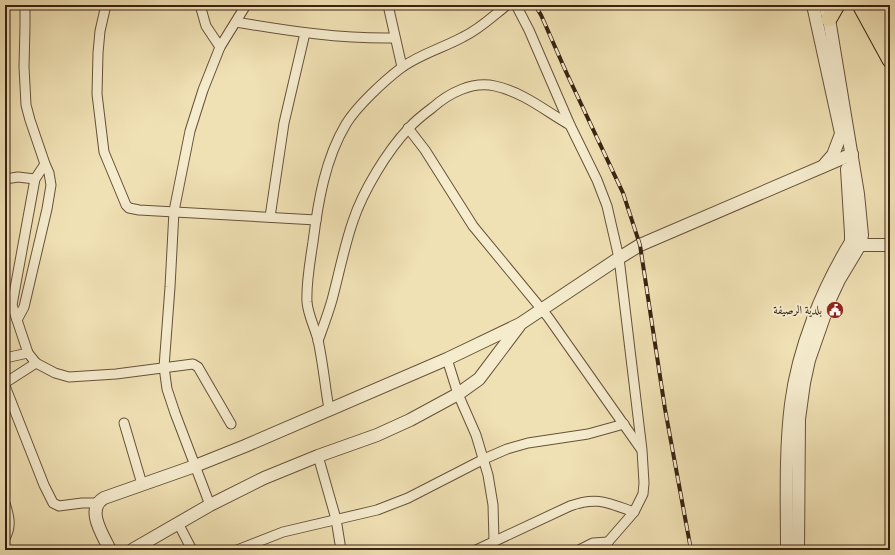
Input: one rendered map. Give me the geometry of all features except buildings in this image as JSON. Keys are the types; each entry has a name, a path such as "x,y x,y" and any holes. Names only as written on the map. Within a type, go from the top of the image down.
{"main road":[{"path":"827,12 837,5"},
{"path":"860,5 890,60"},
{"path":"874,5 890,35"}],"street":[{"path":"17,320 24,307 48,209 51,185 49,173 44,164 26,105 24,67 26,26 25,5"},
{"path":"106,5 98,46 97,94 104,152 123,200 129,208 139,210 270,216 316,220"},
{"path":"200,5 206,26 220,47"},
{"path":"210,505 167,389 164,367 174,211 190,131 203,90 220,47 246,5"},
{"path":"388,5 402,67"},
{"path":"329,409 318,341 307,303 316,220 322,187 337,140 347,122 370,96 402,67 425,54 464,37 487,22 507,5"},
{"path":"516,5 538,49 570,125 592,169 607,206 619,258 642,450 644,483 643,494 634,512 600,550"},
{"path":"813,5 841,134 849,157 848,179 855,244"},
{"path":"787,550 793,448 800,401 809,360 831,297 862,226 849,157 827,12"},
{"path":"236,22 305,33 352,38 395,38"},
{"path":"270,216 284,123 305,33"},
{"path":"318,341 332,303 350,231 358,210 369,185 389,153 408,128 452,93 465,88 488,85 503,88 517,94 570,125"},
{"path":"408,128 425,150 473,226 542,309 642,450"},
{"path":"823,168 833,155 841,134"},
{"path":"110,550 95,514 97,504 100,500 195,466 447,359 520,324 619,258 648,241 849,157"},
{"path":"44,164 35,179 8,305 17,320 28,353 36,363 55,373 69,377 116,374 190,364 198,367 231,424"},
{"path":"823,168 835,170 848,179"},
{"path":"5,172 18,177 35,179"},
{"path":"5,179 18,177"},
{"path":"855,244 890,246"},
{"path":"8,305 24,307"},
{"path":"132,550 210,505 264,478 318,456 377,435 410,420 458,394 479,378 520,324"},
{"path":"479,343 490,347 493,355 493,361"},
{"path":"5,358 28,353"},
{"path":"447,359 458,394 476,435 484,459 493,505 494,541"},
{"path":"36,363 5,385 44,485 53,503 59,506 82,503 97,504"},
{"path":"124,423 142,484"},
{"path":"237,550 283,532 377,510 408,498 484,459 507,449 528,443 588,434 624,424"},
{"path":"793,448 798,550"},
{"path":"318,456 336,519 340,550"},
{"path":"476,550 583,502 601,501 634,512"},
{"path":"5,503 10,523 5,538"},
{"path":"178,523 192,550"},
{"path":"579,550 593,543 608,542"}],"railway":[{"path":"535,5 623,193 640,245 665,409 691,550"}],"place":[{"name":"بلدية الرصيفة","path":"835,310"}]}
